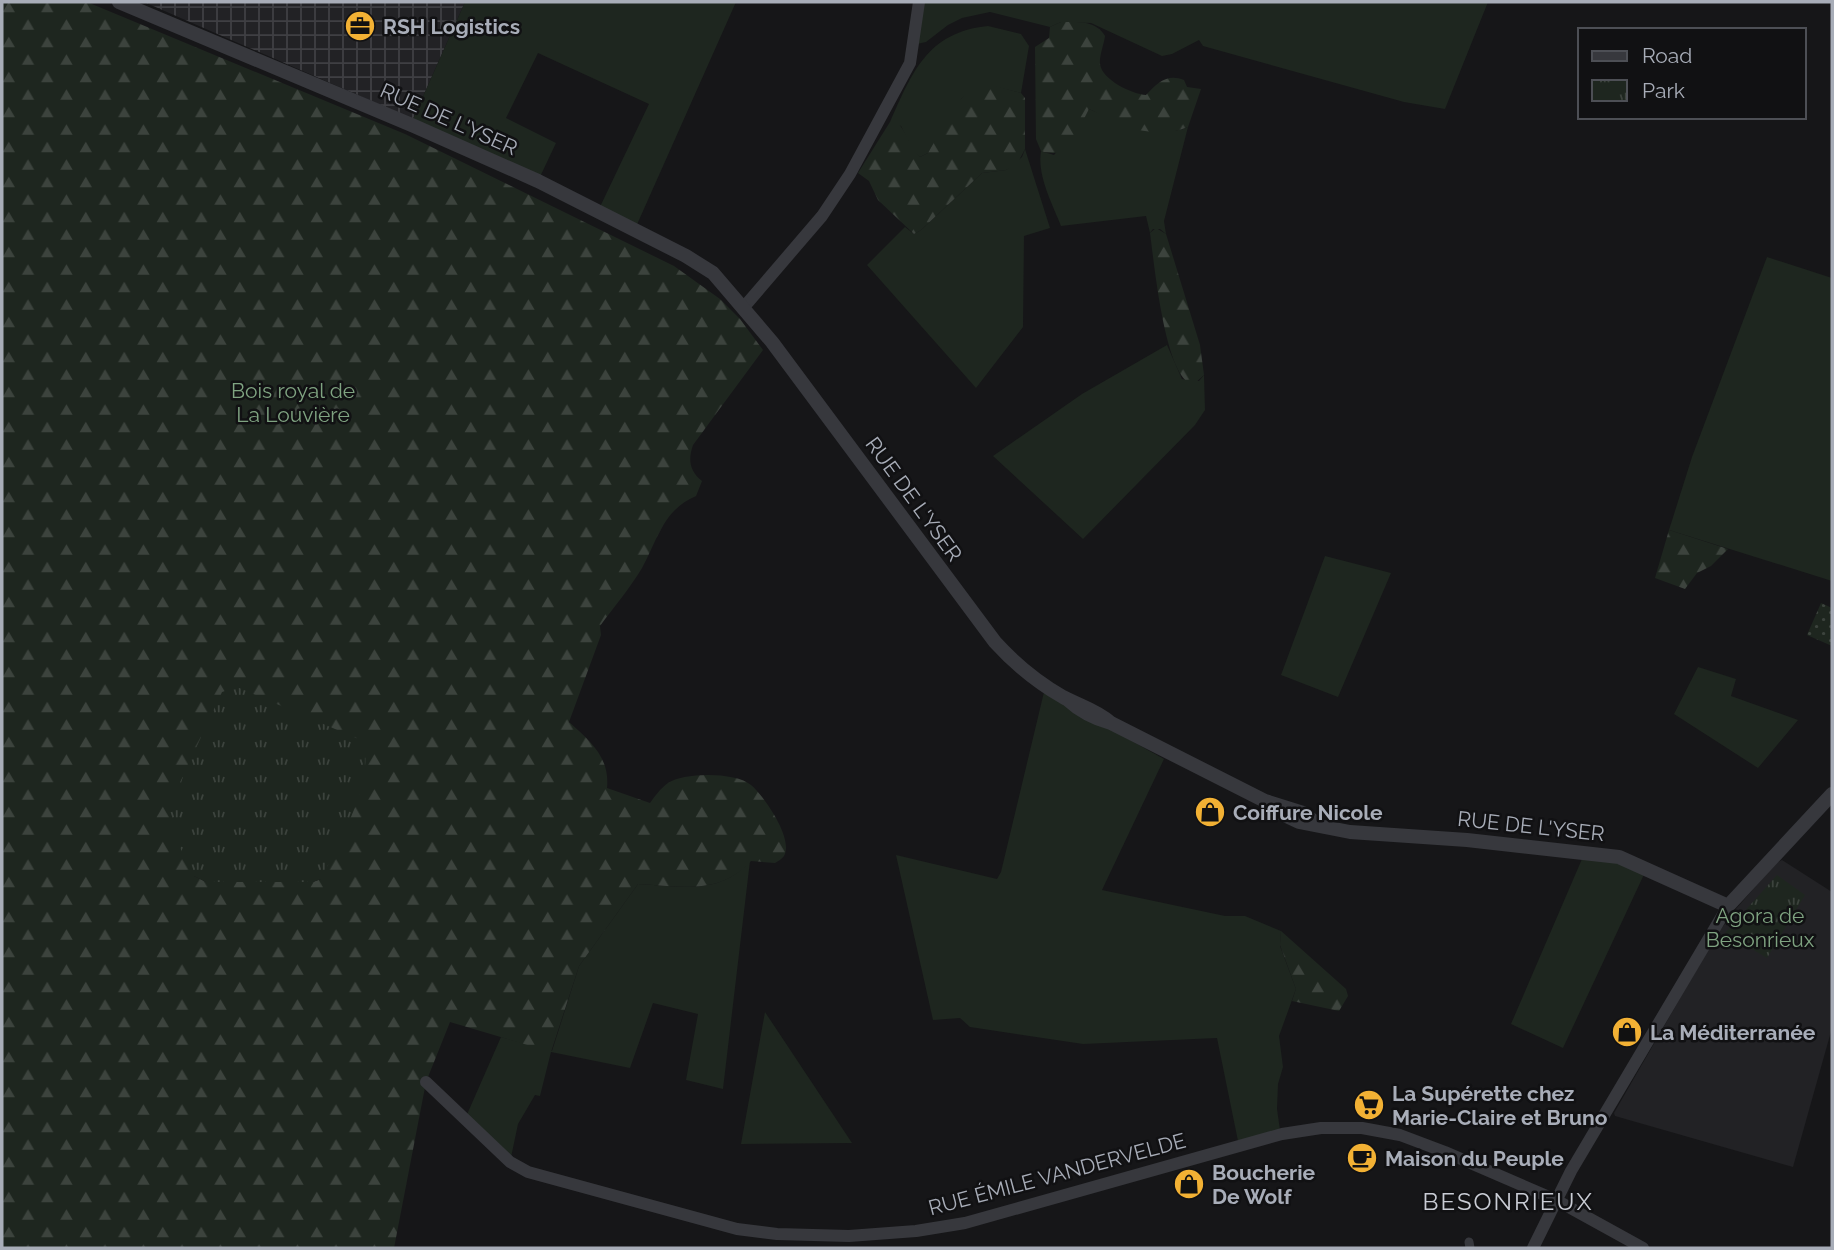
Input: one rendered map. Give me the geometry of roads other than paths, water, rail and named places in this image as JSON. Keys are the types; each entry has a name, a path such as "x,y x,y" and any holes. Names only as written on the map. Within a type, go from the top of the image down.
{"street":[{"name":"RUE DE L'YSER","path":"119,2 538,181 686,256 713,273 744,307 995,642 1026,672 1067,699 1077,709 1111,723 1265,801 1303,813 1319,825 1367,834 1467,840 1619,857 1728,906"},
{"path":"744,307 822,216 850,174 910,63 919,2"},
{"path":"1533,1248 1556,1200 1728,906 1832,794"},
{"name":"RUE ÉMILE VANDERVELDE","path":"426,1082 510,1162 535,1175 737,1229 849,1242 965,1223 1282,1134 1321,1128 1375,1129 1407,1137 1556,1200 1643,1248"}],"place":[{"name":"RSH Logistics","path":"360,26"},
{"name":"Coiffure Nicole","path":"1210,812"},
{"name":"La Méditerranée","path":"1627,1032"},
{"name":"La Supérette chez Marie-Claire et Bruno","path":"1369,1105"},
{"name":"Maison du Peuple","path":"1362,1158"},
{"name":"Boucherie De Wolf","path":"1189,1184"}],"district":[{"name":"BESONRIEUX","path":"1508,1201"}],"park label":[{"name":"Bois royal de La Louvière","path":"293,402"},
{"name":"Agora de Besonrieux","path":"1760,927"}]}
